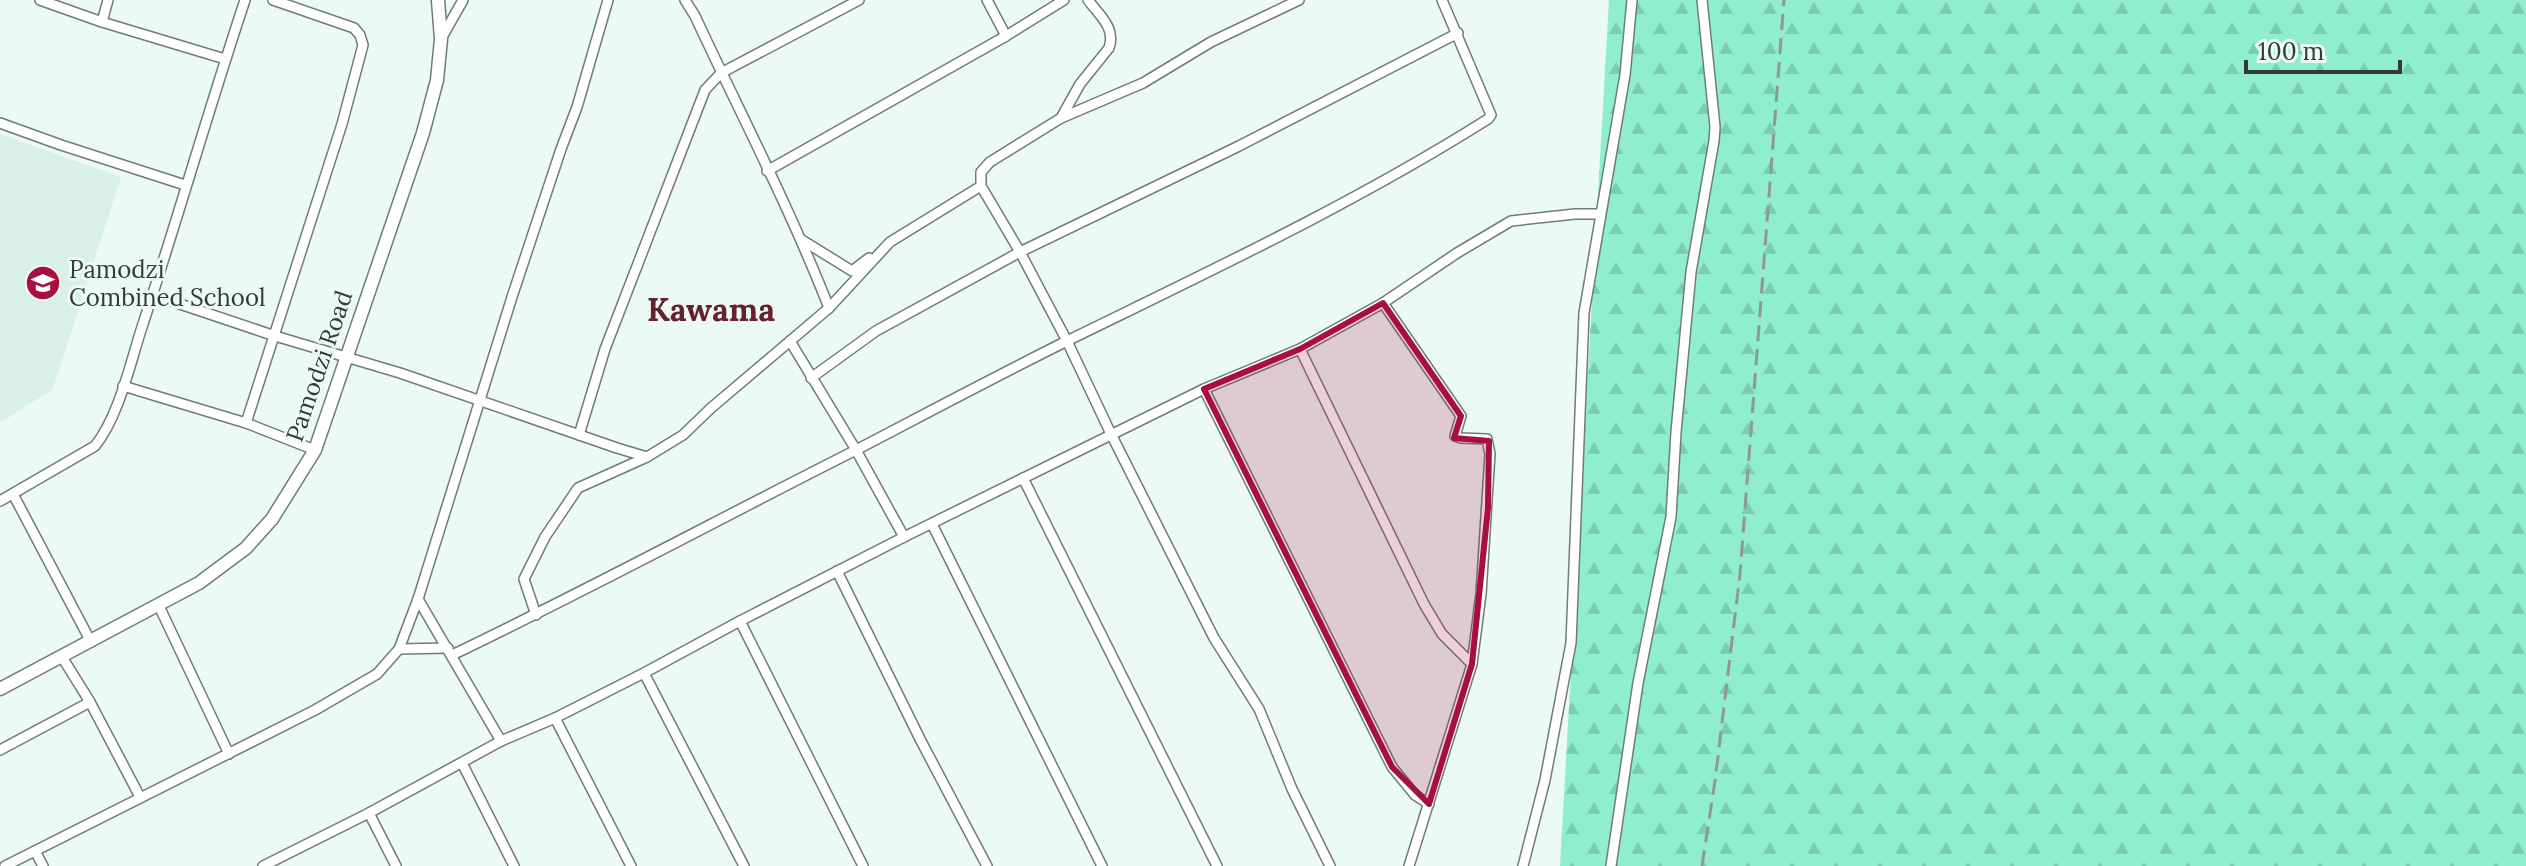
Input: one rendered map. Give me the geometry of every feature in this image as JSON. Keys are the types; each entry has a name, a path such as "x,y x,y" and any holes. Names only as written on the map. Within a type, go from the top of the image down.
{"street":[{"path":"40,0 225,59"},
{"path":"102,22 108,0"},
{"path":"0,501 95,446 105,431 153,295 245,0"},
{"path":"246,423 342,124 363,45 354,28 273,0"},
{"name":"Pamodzi Road","path":"0,689 199,583 246,548 272,519 315,450 423,133 437,80 441,39 438,0"},
{"path":"441,39 463,0"},
{"path":"5,866 315,710 377,674 399,649 418,599 542,203 577,107 608,0"},
{"path":"685,0 802,240 829,308"},
{"path":"579,435 605,349 705,90 721,73 859,0"},
{"path":"987,0 1006,36"},
{"path":"767,171 1064,0"},
{"path":"1061,118 1070,98 1109,48 1112,38 1111,31 1088,0"},
{"path":"1299,0 1211,42 1143,83 1061,118 990,162 981,172 981,186 1067,341 1214,638 1259,709 1292,789 1330,866"},
{"path":"399,649 450,652 536,615 687,535 1419,163 1491,115 1442,0"},
{"path":"1523,866 1545,780 1571,643 1584,313 1625,75 1632,0"},
{"path":"1611,866 1638,683 1671,517 1691,272 1714,141 1702,0"},
{"path":"811,378 876,331 1020,252 1239,146 1458,33"},
{"path":"0,123 185,185"},
{"path":"802,240 852,271 890,242 981,186"},
{"path":"263,866 279,862 501,741 555,718 644,673 904,537 1204,389 1300,349 1383,303 1511,221 1600,214"},
{"path":"536,615 524,579 545,537 578,488 647,457 683,435 829,308 890,242"},
{"path":"153,295 400,373 647,457"},
{"path":"1383,303 1461,416 1455,436 1489,441 1488,508 1472,664 1409,866"},
{"path":"790,341 904,537"},
{"path":"1300,349 1424,604 1442,634 1472,664"},
{"path":"123,386 246,423 315,450"},
{"path":"1204,389 1392,767 1415,795 1429,804"},
{"path":"616,471 617,448"},
{"path":"1023,478 1217,866"},
{"path":"13,494 91,642"},
{"path":"932,524 1102,866"},
{"path":"837,571 987,866"},
{"path":"418,599 501,741"},
{"path":"159,606 229,754"},
{"path":"740,621 863,866"},
{"path":"62,657 90,702 140,797"},
{"path":"644,673 744,866"},
{"path":"0,750 90,702"},
{"path":"555,718 631,866"},
{"path":"462,763 514,866"},
{"path":"369,813 396,866"},
{"path":"35,851 43,866"}],"highlighted area":[{"path":"1383,303 1461,416 1454,438 1489,441 1488,508 1472,664 1429,804 1392,767 1204,389 1300,349"}],"shaded area":[{"name":"Pamodzi Combined School","path":"0,134 121,177 53,389 0,423"}],"green space":[{"path":"1609,0 2526,0 2526,866 1560,866"}],"railway":[{"path":"1702,866 1740,574 1784,0"}],"place":[{"name":"Pamodzi Combined School","path":"43,283"}],"district":[{"name":"Kawama","path":"711,309"}]}
